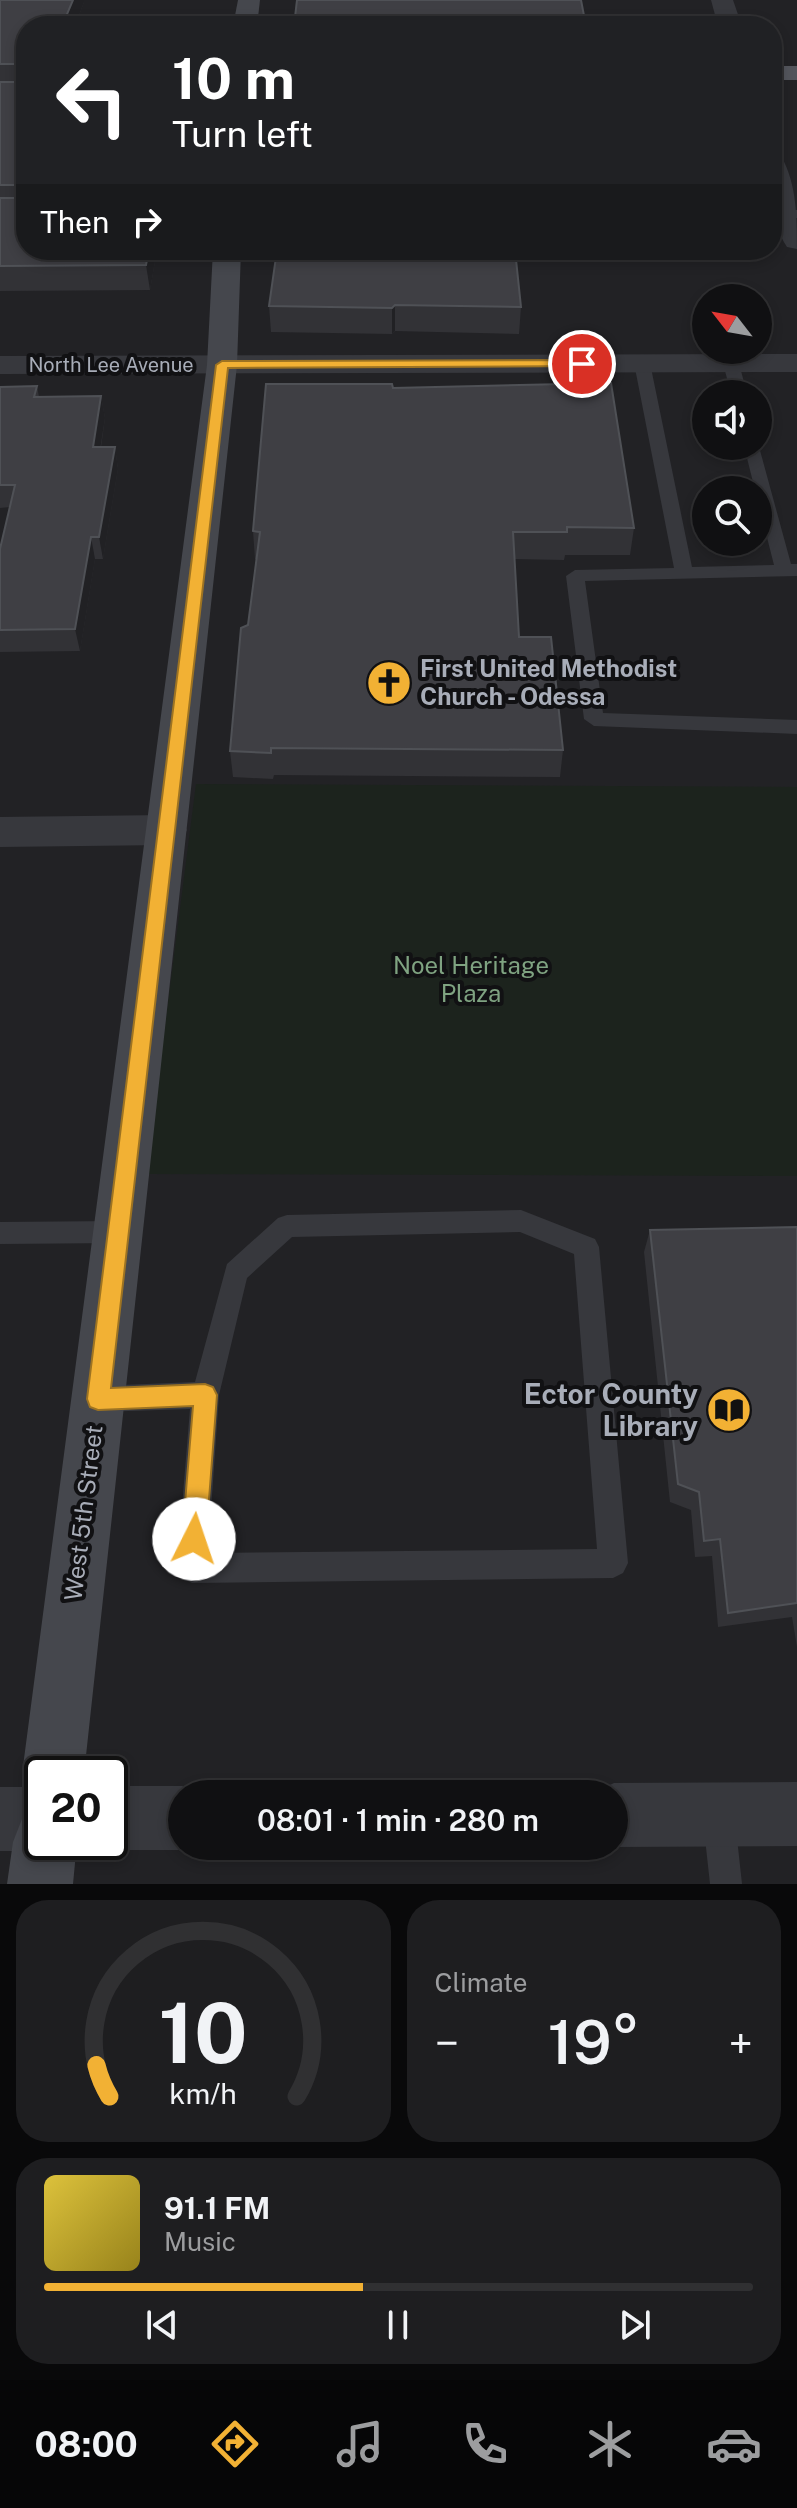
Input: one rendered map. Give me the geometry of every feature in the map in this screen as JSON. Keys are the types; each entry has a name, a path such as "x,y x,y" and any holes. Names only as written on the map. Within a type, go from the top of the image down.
{"street":[{"path":"786,214 797,241"},
{"name":"West 5th Street","path":"55,1756 222,365 227,260"},
{"name":"North Lee Avenue","path":"0,365 692,363"},
{"name":"North Lee Avenue","path":"772,363 797,363"},
{"path":"0,832 166,830"},
{"path":"628,1815 797,1814"},
{"path":"128,1818 168,1818"},
{"path":"0,1819 24,1819"},
{"path":"40,1884 43,1860"}],"lane":[{"path":"642,363 684,573"},
{"path":"756,460 790,570 575,576 594,719 797,727"},
{"path":"521,1221 586,1247 613,1563 192,1568 205,1395 236,1272 287,1226 521,1221"},
{"path":"0,1233 118,1232"},
{"path":"98,1399 205,1395"},
{"path":"718,1814 726,1884"}],"shaded area":[{"path":"0,0 797,0 797,1884 0,1884"}],"green space":[{"name":"Noel Heritage Plaza","path":"196,784 797,787 797,1176 146,1174"}],"building":[{"path":"0,0 73,0 66,16 16,16 16,64 0,64"},
{"path":"297,0 581,0 584,16 295,16"},
{"path":"0,82 16,82 16,185 0,185"},
{"path":"0,198 16,198 16,260 147,260 146,265 0,266"},
{"path":"276,260 516,260 521,307 395,305 392,308 269,306"},
{"name":"First United Methodist Church - Odessa","path":"611,383 634,528 567,527 567,532 513,532 519,637 551,637 563,750 271,748 271,753 230,751 241,628 248,625 260,532 253,531 266,384 392,384 393,388"},
{"path":"37,386 34,397 101,396 93,447 115,447 99,537 91,537 75,629 0,630 0,549 15,485 0,485 0,387"},
{"name":"Ector County Library","path":"797,1227 797,1603 728,1613 720,1539 704,1541 699,1492 678,1484 650,1230"}],"place":[{"name":"First United Methodist Church - Odessa","path":"389,683"},
{"name":"Ector County Library","path":"729,1410"}],"route":[{"path":"194,1539 205,1395 98,1399 222,365 582,364"}]}
